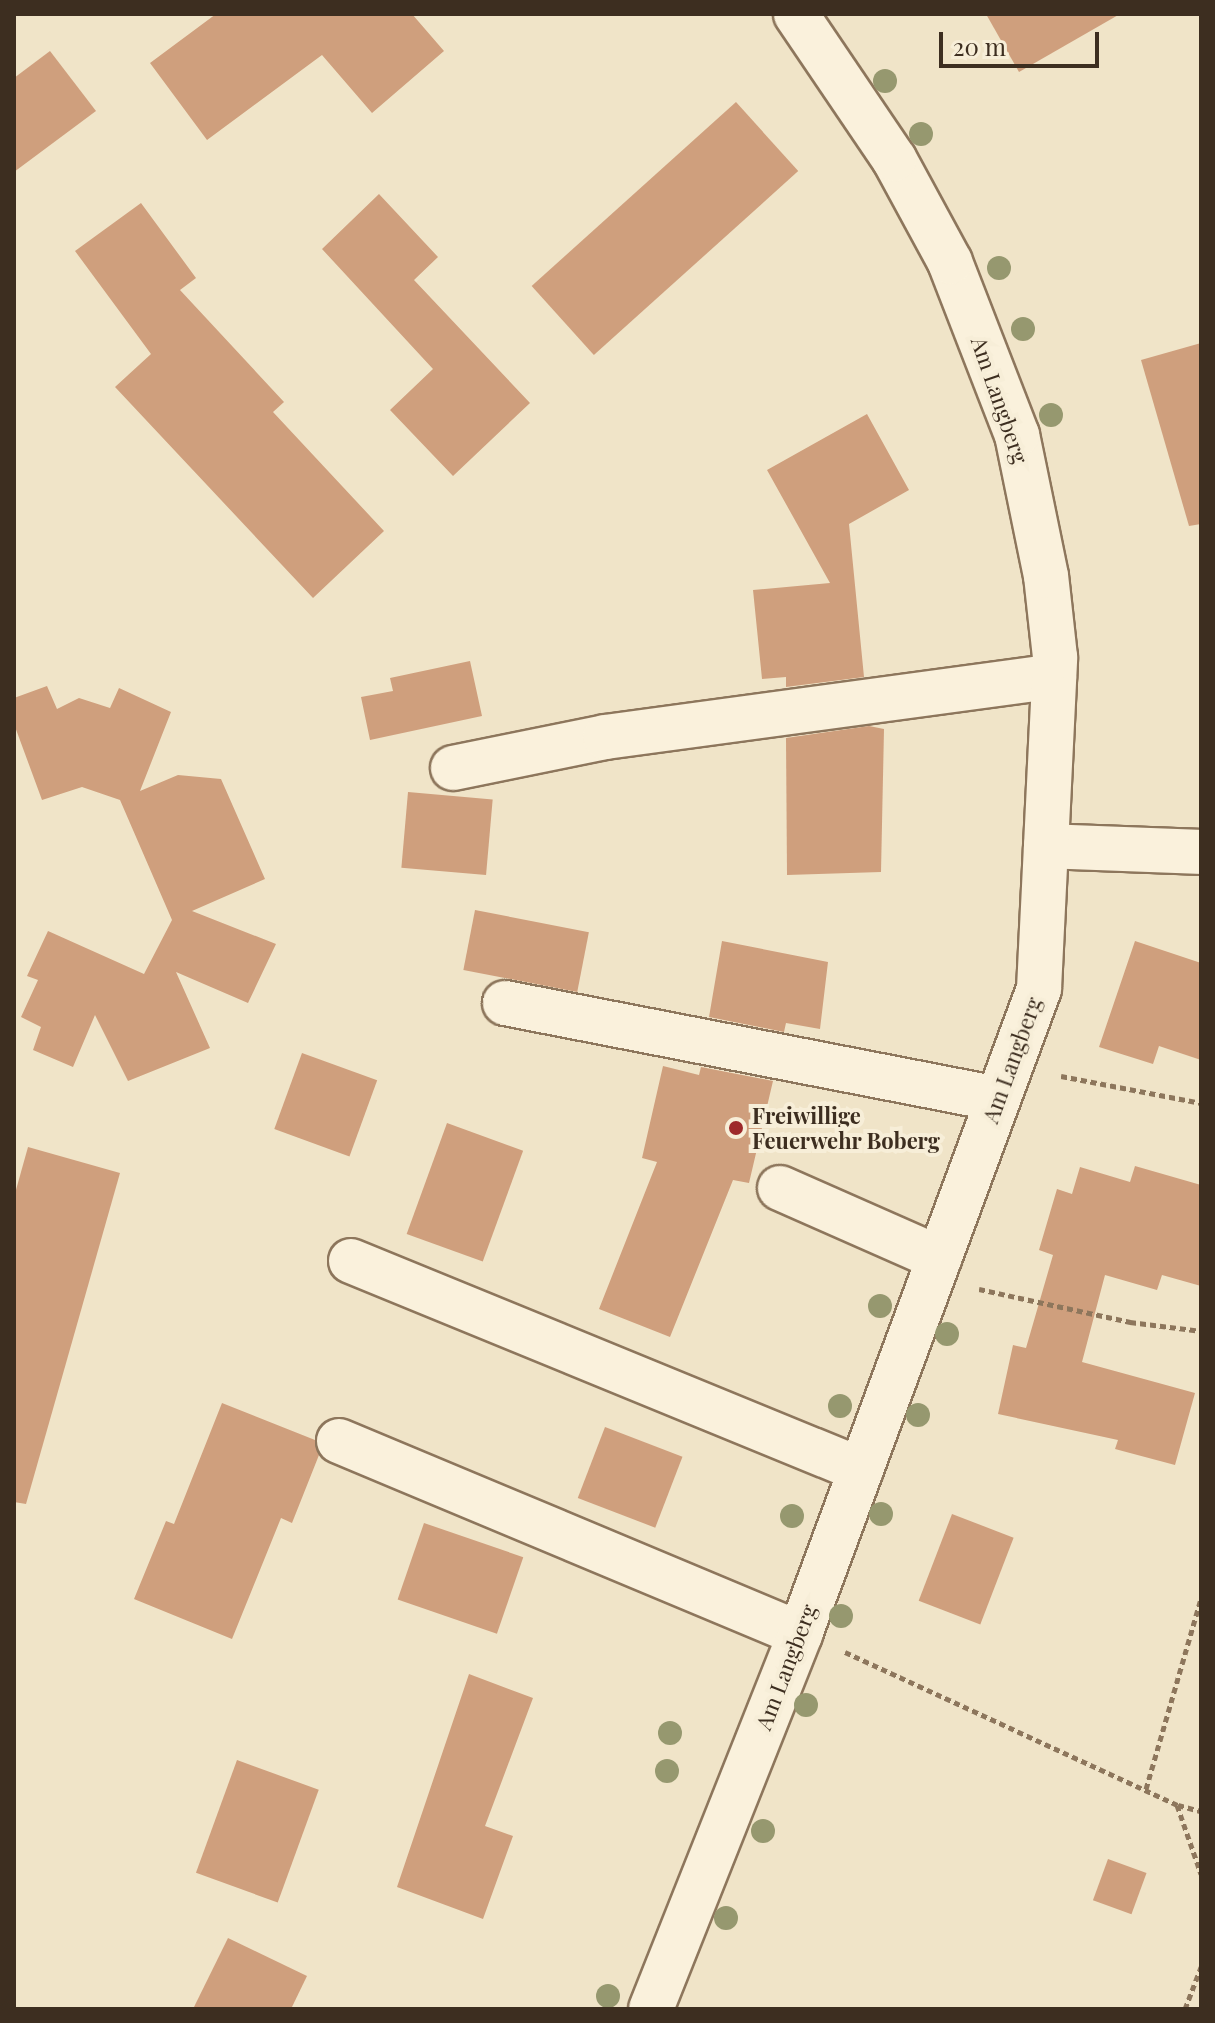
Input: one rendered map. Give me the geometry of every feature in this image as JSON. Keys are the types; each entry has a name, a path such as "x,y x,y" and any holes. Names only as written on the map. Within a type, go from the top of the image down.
{"street":[{"name":"Am Langberg","path":"651,2009 800,1634 1039,989 1054,676 1046,576 1020,449 950,262 894,159 796,14"},
{"path":"453,768 605,737 1054,676"},
{"path":"1046,846 1201,852"},
{"path":"505,1003 1004,1082"},
{"path":"780,1188 935,1269"},
{"path":"351,1261 861,1470"},
{"path":"339,1441 800,1634"}],"path":[{"path":"1004,1082 1201,1103"},
{"path":"935,1269 1130,1322 1201,1331"},
{"path":"1146,1789 1201,1599"},
{"path":"892,1670 1177,1805 1201,1811"},
{"path":"1177,1805 1201,1874"},
{"path":"1185,2009 1201,1967"}],"building":[{"path":"216,14 412,14 444,51 372,113 322,55 207,140 150,63"},
{"path":"986,14 1120,14 1019,72"},
{"path":"50,51 96,111 14,172 14,78"},
{"path":"736,102 798,171 594,355 532,286"},
{"path":"379,194 438,257 414,280 530,403 453,476 390,410 433,369 322,249"},
{"path":"141,203 196,278 180,290 284,402 273,412 384,531 313,598 115,387 151,354 75,251"},
{"path":"1201,343 1201,524 1189,526 1141,360"},
{"path":"867,414 909,490 849,524 864,677 786,687 786,677 762,679 753,590 830,583 767,470"},
{"path":"470,661 482,716 370,740 361,697 393,691 390,678"},
{"path":"47,686 57,709 79,698 110,708 119,688 171,712 140,791 178,775 221,779 265,879 192,911 276,944 248,1003 176,972 210,1048 128,1081 95,1015 73,1067 33,1050 41,1027 21,1017 38,980 27,976 48,931 144,974 172,920 120,800 82,787 42,800 14,724 14,698"},
{"path":"869,726 884,729 881,872 787,875 786,738"},
{"path":"408,792 493,799 486,875 401,868"},
{"path":"475,910 589,932 577,992 463,970"},
{"path":"722,941 828,962 820,1029 786,1023 784,1032 709,1017"},
{"path":"1135,941 1201,963 1201,1060 1159,1046 1153,1064 1099,1047"},
{"path":"302,1053 377,1080 349,1156 274,1129"},
{"path":"663,1066 699,1075 701,1067 773,1081 749,1183 733,1180 670,1337 599,1309 657,1162 642,1158"},
{"path":"447,1123 523,1151 483,1262 407,1234"},
{"path":"28,1147 120,1173 26,1504 14,1502 14,1197"},
{"path":"1135,1166 1201,1185 1201,1286 1162,1275 1157,1290 1105,1275 1082,1362 1195,1393 1175,1465 1115,1449 1118,1440 998,1414 1013,1345 1026,1348 1053,1255 1039,1250 1057,1189 1072,1194 1080,1167 1130,1182"},
{"path":"222,1403 315,1440 319,1455 292,1523 281,1518 232,1639 134,1599 166,1521 174,1524"},
{"path":"605,1427 682,1457 655,1528 578,1498"},
{"path":"952,1514 1014,1538 980,1624 919,1601"},
{"path":"424,1523 523,1557 497,1634 398,1600"},
{"path":"469,1674 533,1698 485,1826 513,1836 483,1919 397,1887"},
{"path":"237,1760 319,1790 278,1903 196,1873"},
{"path":"1108,1859 1147,1873 1131,1914 1093,1900"},
{"path":"228,1938 307,1976 291,2009 193,2009"}],"place":[{"name":"Freiwillige Feuerwehr Boberg","path":"736,1128"}]}
